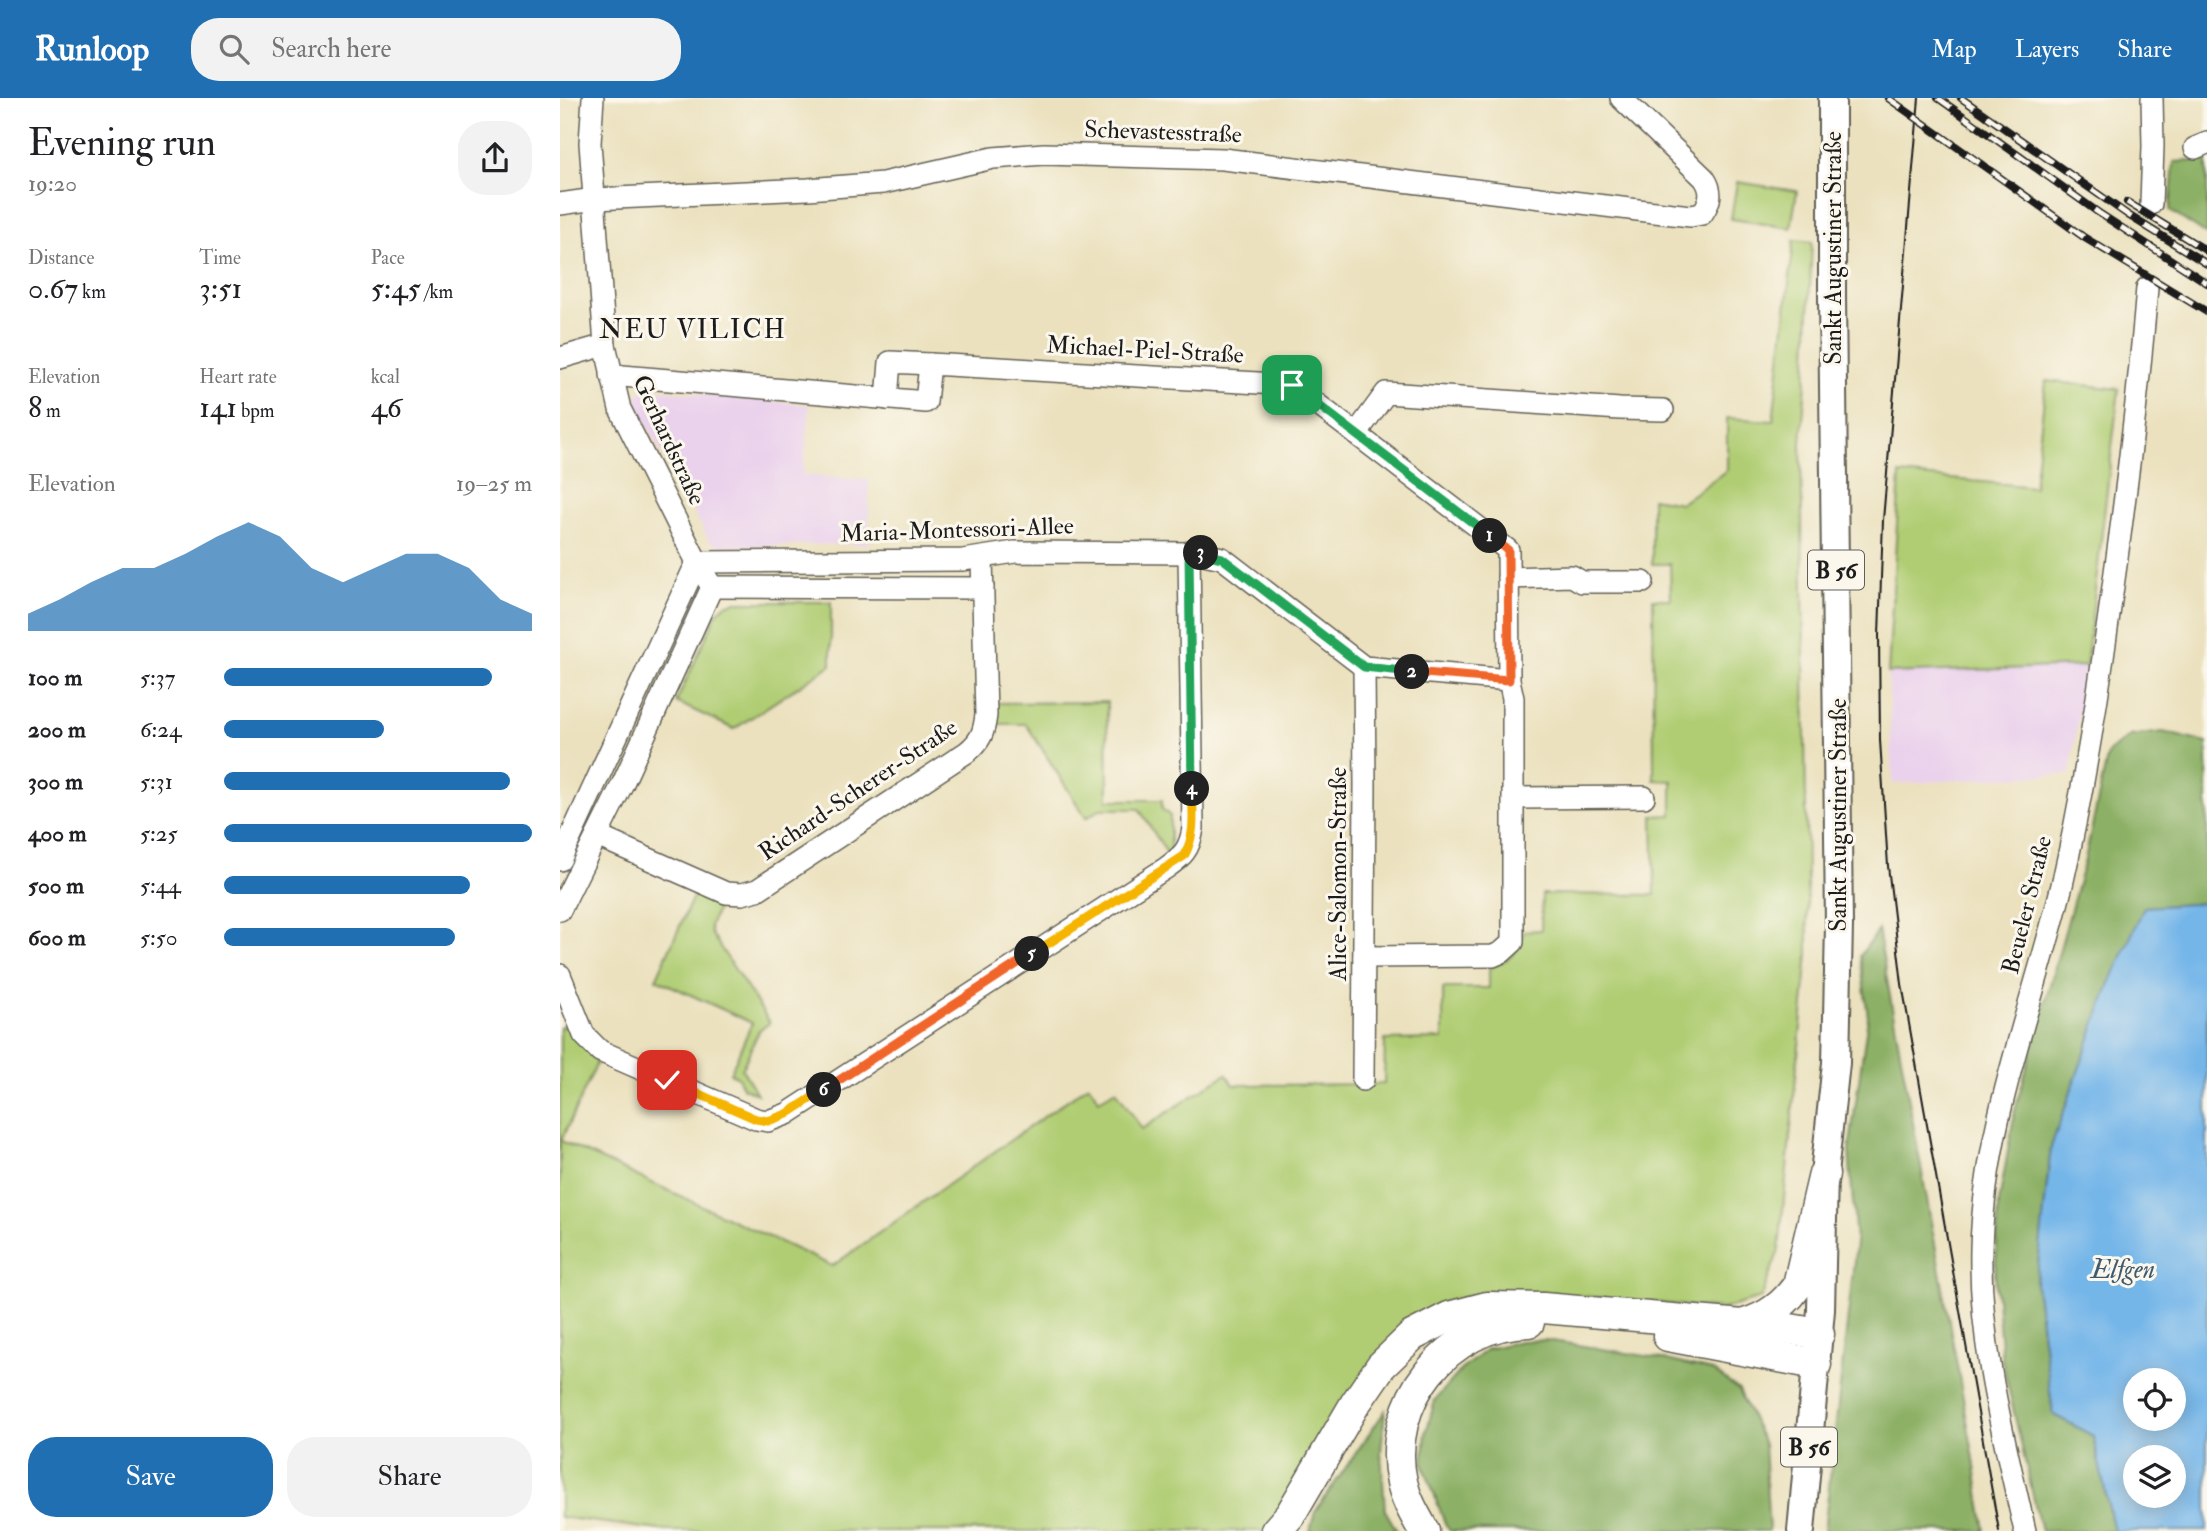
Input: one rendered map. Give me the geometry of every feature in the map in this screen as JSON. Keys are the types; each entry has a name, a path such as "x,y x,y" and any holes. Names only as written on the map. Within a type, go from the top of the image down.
{"highway":[{"path":"1744,1325 1761,1320 1778,1308 1798,1285 1824,1174"},
{"path":"1276,1531 1290,1515 1355,1404 1381,1366 1412,1335 1449,1317 1487,1307 1543,1308 1819,1334"},
{"path":"1424,1531 1411,1508 1402,1482 1399,1455 1401,1432 1419,1385 1436,1362 1460,1343 1486,1329 1518,1322 1546,1322 1704,1342 1816,1364"}],"main road":[{"name":"Sankt Augustiner Straße","path":"1801,1531 1819,1334 1824,1174 1836,1063 1839,925 1832,98"}],"street":[{"name":"Gerhardstraße","path":"593,98 590,143 605,345 611,375 620,409 712,587"},
{"name":"Schevastesstraße","path":"560,204 595,199 883,183 993,158 1044,154 1223,159 1646,211 1691,216 1702,214 1711,196 1709,186 1688,162 1621,98"},
{"path":"2151,204 2152,98"},
{"name":"Beueler Straße","path":"2025,1531 1993,1389 1983,1318 1981,1250 1985,1193 2001,1108 2062,884 2086,766 2131,459 2147,288"},
{"path":"560,358 605,345"},
{"name":"Michael-Piel-Straße","path":"887,399 890,362 1292,385 1508,550 1509,680 1513,698 1512,945 1493,956 1364,957"},
{"path":"611,375 926,402 930,365"},
{"path":"1356,434 1386,393 1663,410"},
{"name":"Maria-Montessori-Allee","path":"697,562 887,561 982,558 1015,552 1189,552 1222,558 1364,667"},
{"path":"560,975 584,1035 600,1051 756,1119 768,1121 787,1114 1184,856 1191,843 1193,828 1189,552"},
{"name":"Richard-Scherer-Straße","path":"597,836 726,893 742,894 757,890 967,752 979,742 984,730 986,708 982,558"},
{"path":"560,860 697,562"},
{"path":"1508,578 1573,576 1582,582 1643,582"},
{"path":"560,910 623,783 712,587 983,588"},
{"path":"1364,667 1509,680"},
{"name":"Alice-Salomon-Straße","path":"1363,1080 1366,785 1364,667"},
{"path":"1514,798 1644,797"}],"shaded area":[{"path":"649,389 810,405 803,475 869,480 869,544 722,546 710,542 636,405 638,394"},
{"path":"2086,666 2070,774 1893,784 1888,673"}],"green space":[{"path":"2207,160 2207,235 2170,211 2174,162"},
{"path":"1737,182 1797,191 1791,228 1731,219"},
{"path":"1794,240 1812,242 1801,443 1808,954 1779,1250 1761,1298 1723,1309 1550,1293 1487,1292 1441,1303 1406,1323 1265,1531 667,1531 560,1517 560,1027 568,1025 597,1063 561,1141 832,1266 1089,1085 1099,1100 1116,1090 1142,1129 1226,1074 1234,1085 1384,1084 1385,1040 1443,1039 1443,988 1489,988 1489,968 1513,955 1520,945 1524,931 1541,930 1542,894 1655,895 1653,816 1672,815 1672,781 1654,780 1653,599 1671,599 1670,564 1652,564 1652,498 1681,503 1727,470 1727,418 1773,421"},
{"path":"2046,381 2119,389 2086,666 1888,673 1900,474 2034,487"},
{"path":"735,602 831,602 831,665 734,729 676,702 717,613 725,605"},
{"path":"1107,702 1108,800 1162,800 1162,809 1170,816 1168,855 1139,809 1100,809 1086,818 1026,724 995,724 995,703"},
{"path":"2163,732 2207,743 2207,903 2145,907 2110,983 2051,1147 2036,1284 2053,1414 2093,1436 2114,1531 2041,1531 2002,1360 1995,1275 1999,1202 2015,1110 2085,859 2108,753 2130,736"},
{"path":"696,890 721,901 710,926 711,933 770,1023 759,1030 742,1069 757,1094 742,1087 738,1077 730,1073 752,1023 656,979"},
{"path":"1878,930 1985,1531 1824,1531 1856,1243 1849,1151 1868,1017 1860,956"},
{"path":"1546,1340 1658,1358 1713,1371 1739,1390 1764,1444 1769,1531 1450,1531 1423,1464 1426,1433 1435,1400 1462,1369 1487,1349 1520,1341"},
{"path":"1385,1411 1381,1452 1385,1510 1397,1531 1310,1531 1315,1512"}],"water":[{"name":"Elfgen","path":"2207,903 2207,1531 2114,1531 2093,1436 2053,1414 2036,1284 2051,1147 2110,983 2144,907"}],"tram line":[{"path":"1919,98 1883,520 1879,635 1880,740 1888,866 1902,984 1999,1531"}],"railway":[{"path":"1888,98 2085,238 2207,312"},
{"path":"1938,98 2099,213 2207,283"},
{"path":"1961,98 2128,215 2207,264"},
{"path":"2127,202 2207,251"}],"district":[{"name":"NEU VILICH","path":"693,330"}],"route":[{"path":"667,1080 756,1119 768,1121 787,1114 1184,856 1191,843 1193,828 1189,552 1222,558 1364,667 1509,680 1508,550 1292,385"}]}
